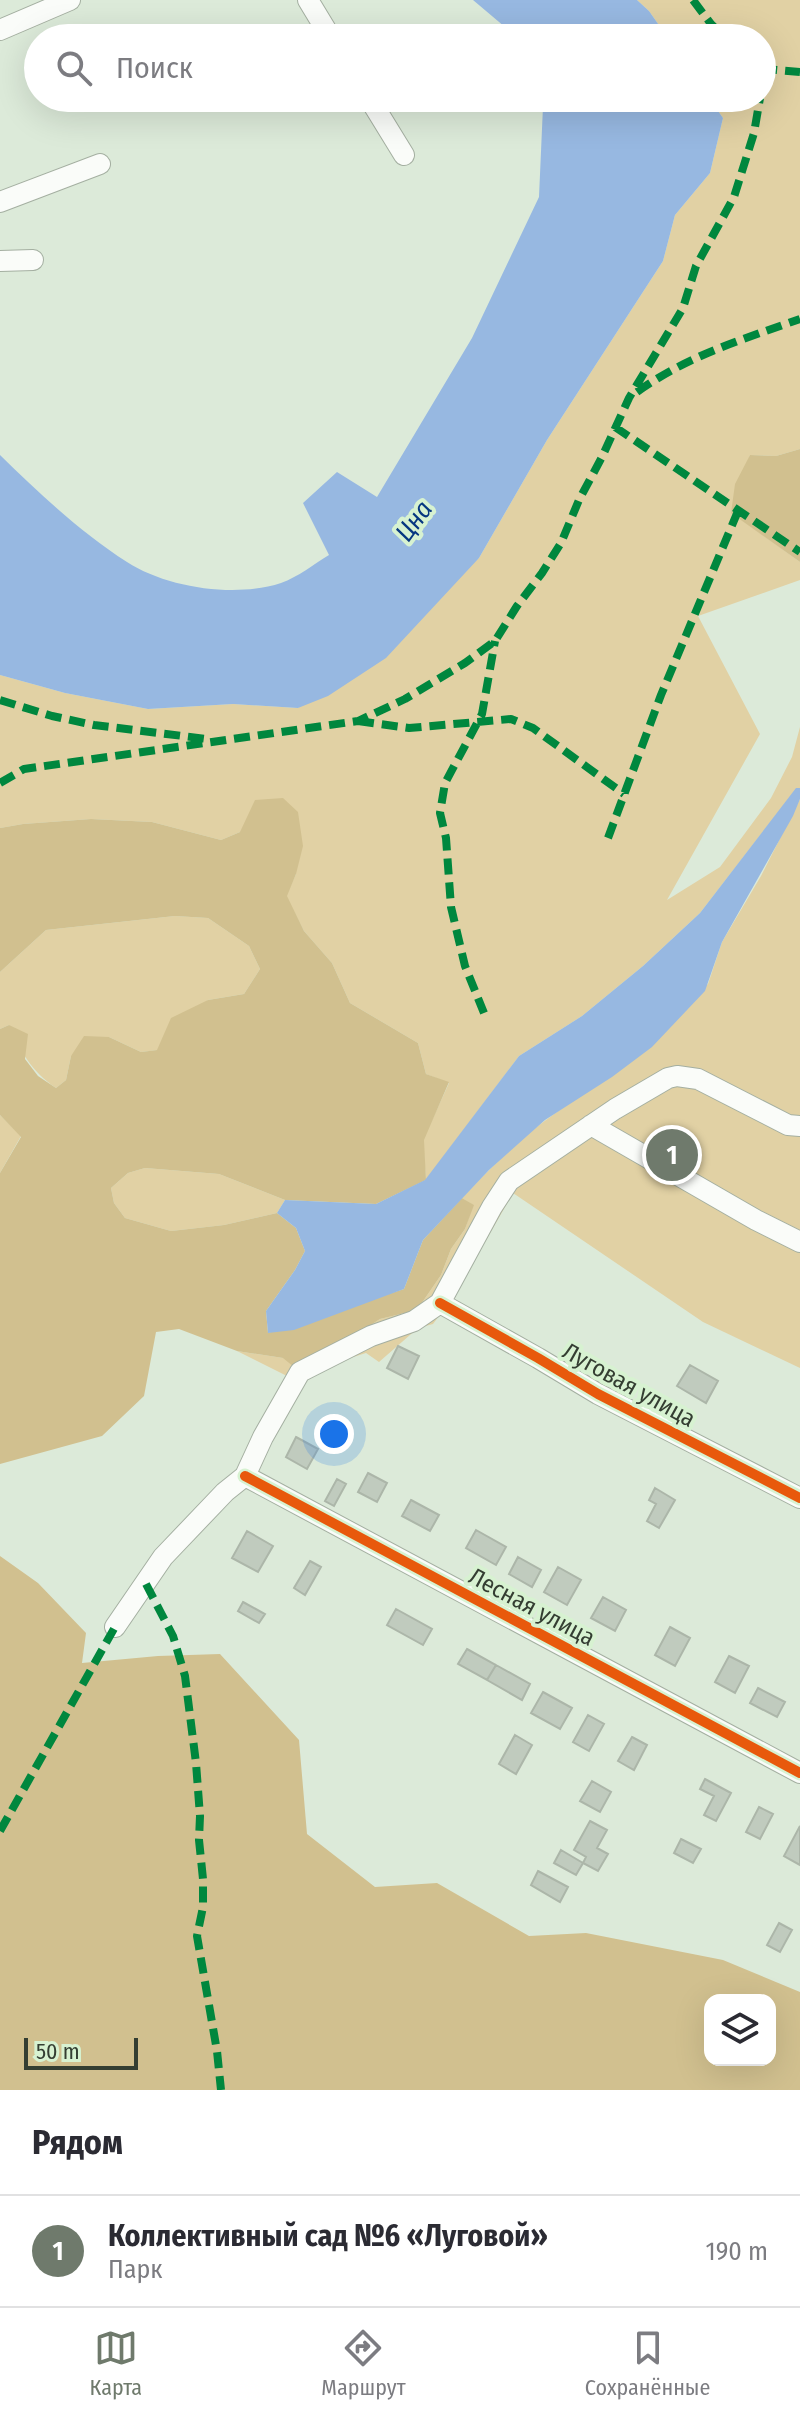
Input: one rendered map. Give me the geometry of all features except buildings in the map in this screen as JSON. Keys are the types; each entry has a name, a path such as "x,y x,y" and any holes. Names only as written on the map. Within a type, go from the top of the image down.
{"street":[{"path":"0,30 70,0"},
{"path":"308,0 323,24"},
{"path":"378,112 404,155"},
{"path":"0,202 100,164"},
{"path":"0,261 33,260"},
{"path":"115,1627 163,1557 225,1492 245,1476 300,1372 371,1336 414,1321 440,1303 509,1181 658,1082 677,1076 698,1079 788,1125 800,1126"},
{"path":"591,1125 800,1242"},
{"name":"Луговая улица","path":"440,1303 598,1394 800,1498"},
{"name":"Лесная улица","path":"245,1476 800,1773"}],"shaded area":[{"path":"637,0 800,0 800,449 776,456 750,455 731,512 800,562 800,580 698,616 760,734 667,900 720,867 771,798 792,757 800,727 800,788 796,789 700,913 643,966 582,1016 519,1056 426,1180 423,1140 449,1083 426,1074 418,1043 350,1003 332,963 304,931 286,896 296,874 240,832 221,840 152,822 91,819 0,828 0,675 65,693 148,709 233,704 298,708 479,558 547,440 663,261 675,215 710,173 723,118 719,112 776,112 776,24 658,24"},
{"path":"800,449 800,562 731,513 735,484 750,455 776,456"},
{"path":"283,798 298,812 303,846 287,896 304,931 332,963 350,1003 418,1043 426,1074 449,1082 424,1140 426,1180 376,1204 285,1200 219,1174 145,1168 128,1173 111,1188 114,1203 125,1218 171,1231 224,1225 277,1213 296,1228 305,1251 266,1311 268,1333 404,1289 423,1240 462,1198 474,1205 465,1229 451,1249 441,1275 417,1310 380,1319 331,1351 294,1367 283,1358 237,1351 179,1329 156,1332 144,1396 102,1436 0,1464 0,1173 21,1137 0,1115 0,1029 9,1025 28,1034 25,1059 38,1076 56,1088 66,1080 71,1056 84,1036 109,1037 141,1052 157,1050 171,1018 208,1000 244,994 260,969 249,946 208,918 175,916 46,930 0,972 0,828 91,819 152,822 221,840 240,832 255,800"},
{"path":"800,799 800,1368 703,1322 513,1193 454,1296 433,1324 418,1328 379,1362 366,1353 289,1377 237,1351 283,1358 331,1351 380,1319 417,1310 441,1275 451,1249 465,1229 473,1205 462,1198 524,1137 566,1106 708,984 722,942 761,876"},
{"path":"175,916 208,918 249,946 260,969 244,994 208,1000 158,1050 141,1052 109,1037 71,1056 66,1080 56,1088 28,1060 9,1025 0,1029 0,972 46,930"},
{"path":"0,1115 21,1136 0,1173"},
{"path":"145,1168 219,1174 285,1200 277,1213 224,1225 171,1231 125,1218 114,1203 111,1188 128,1173"},
{"path":"0,1556 38,1583 86,1633 82,1663 220,1654 299,1740 307,1834 375,1887 437,1883 529,1936 586,1933 723,1960 800,1992 800,2090 0,2090"}],"water":[{"path":"473,0 637,0 658,24 501,24"},
{"name":"Цна","path":"543,112 719,112 723,118 710,173 675,215 663,261 547,440 479,558 386,658 328,696 298,708 233,704 148,709 65,693 0,675 0,455 76,525 143,571 181,584 223,590 263,587 300,574 329,555 303,503 337,472 377,497 472,338 539,197"},
{"path":"796,788 800,788 800,799 793,816 722,942 705,991 652,1047 545,1120 489,1170 423,1240 404,1289 294,1330 268,1333 266,1311 305,1251 296,1228 277,1213 285,1200 376,1204 425,1180 519,1056 582,1016 643,966 700,913"}],"marked path":[{"path":"693,0 711,24"},
{"path":"776,70 800,72"},
{"path":"0,783 24,769 358,721 405,699 495,641 561,543 629,398 683,308 696,266 734,197 758,112"},
{"path":"637,392 696,358 800,319"},
{"path":"615,427 800,552"},
{"path":"608,838 661,695 738,511"},
{"path":"484,1013 465,966 451,907 446,838 440,813 445,783 482,714 495,641"},
{"path":"0,700 94,725 207,739"},
{"path":"358,721 409,728 511,719 533,728 624,794"},
{"path":"146,1584 173,1636 185,1676 196,1763 203,1879 203,1907 197,1936 221,2090"},
{"path":"0,1831 115,1627"}],"cycle path":[{"path":"440,1303 598,1394 800,1498"},
{"path":"245,1476 800,1773"}],"place":[{"name":"Коллективный сад №6 «Луговой»","path":"672,1155"}]}
